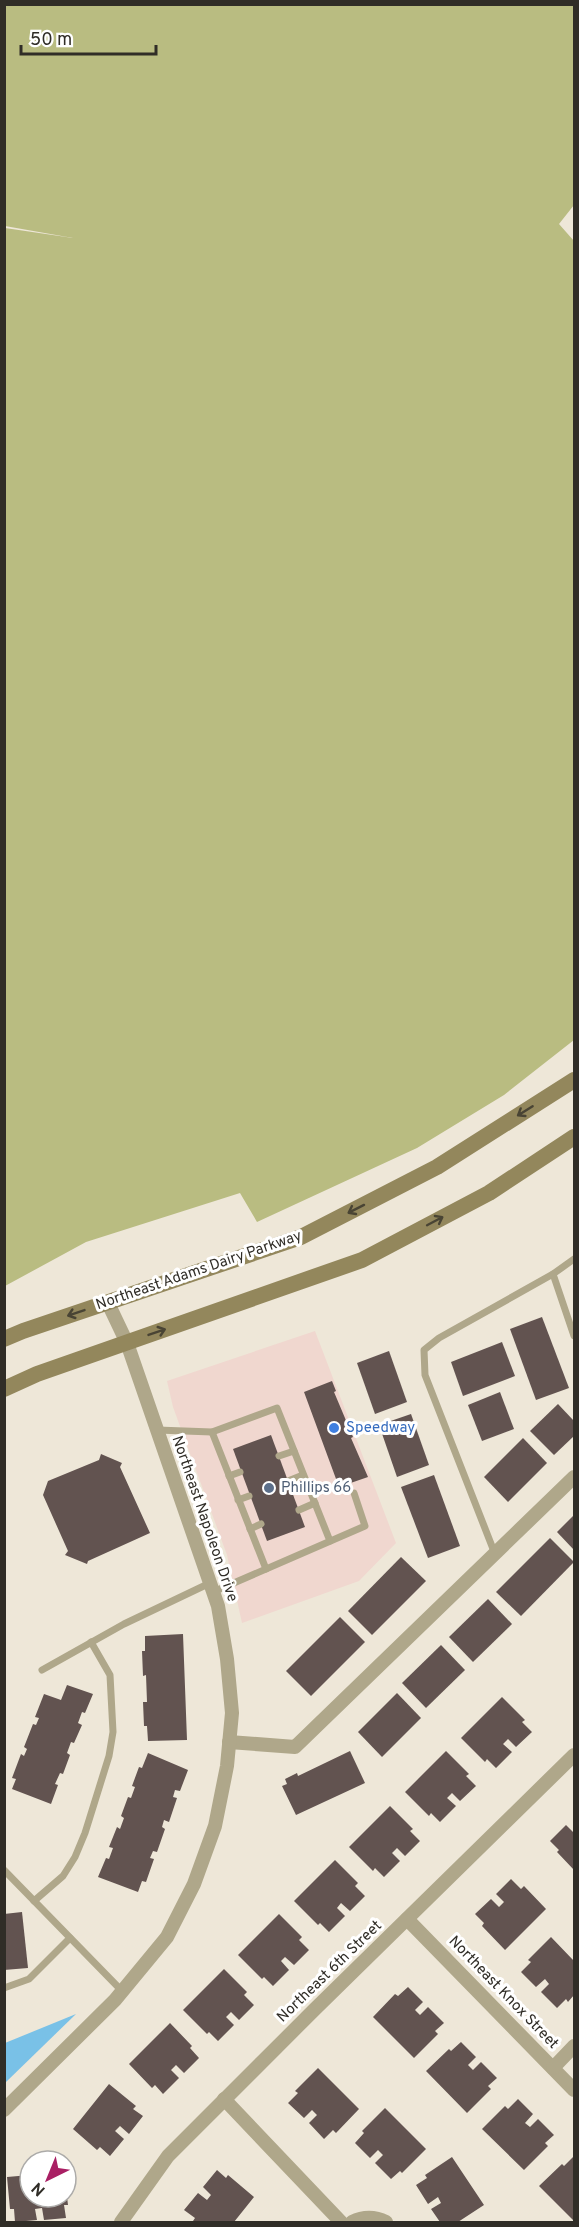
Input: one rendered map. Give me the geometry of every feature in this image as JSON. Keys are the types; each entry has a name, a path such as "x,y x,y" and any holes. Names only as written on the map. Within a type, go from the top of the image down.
{"main road":[{"name":"Northeast Adams Dairy Parkway","path":"4,1339 301,1238 437,1167 574,1080"},
{"path":"4,1389 37,1374 362,1260 489,1193 574,1137"}],"street":[{"name":"Northeast Napoleon Drive","path":"4,2110 123,1992 167,1936 194,1884 215,1826 229,1742 232,1713 218,1606 127,1343 108,1303"},
{"path":"229,1742 295,1747 574,1477"},
{"name":"Northeast 6th Street","path":"121,2223 168,2156 574,1755"},
{"name":"Northeast Knox Street","path":"407,1919 574,2090"},
{"path":"553,2068 574,2046"},
{"path":"224,2099 341,2223"},
{"path":"352,2223 363,2218 374,2218 386,2223"}],"lane":[{"path":"495,1554 425,1375 424,1350 439,1338 553,1274 574,1259"},
{"path":"553,1274 574,1336"},
{"path":"157,1430 212,1431 277,1408 330,1541"},
{"path":"212,1431 266,1569"},
{"path":"279,1456 294,1451"},
{"path":"229,1476 240,1472"},
{"path":"288,1481 303,1474"},
{"path":"42,1670 124,1624 211,1588 266,1569 365,1526 354,1492"},
{"path":"238,1500 249,1496"},
{"path":"298,1510 315,1503"},
{"path":"250,1529 261,1524"},
{"path":"34,1900 63,1876 75,1857 85,1833 109,1756 113,1732 110,1675 91,1642"},
{"path":"4,1870 123,1992"},
{"path":"4,1988 29,1979 70,1938"}],"shaded area":[{"path":"315,1331 396,1543 359,1581 242,1623 227,1555 173,1407 167,1381"}],"green space":[{"path":"5,4 574,5 574,205 559,224 574,241 574,1040 504,1095 417,1148 257,1222 240,1193 86,1242 5,1286 5,228 73,238 5,226"}],"water":[{"path":"76,2014 5,2083 5,2043"}],"building":[{"path":"542,1317 569,1388 536,1400 510,1329"},
{"path":"502,1342 515,1376 463,1396 451,1362"},
{"path":"389,1351 407,1402 375,1414 357,1363"},
{"name":"Speedway","path":"332,1381 336,1391 334,1392 353,1437 351,1438 368,1477 339,1487 304,1392"},
{"path":"500,1392 514,1429 482,1441 468,1405"},
{"path":"558,1404 574,1421 574,1436 554,1455 530,1431"},
{"path":"411,1414 429,1465 397,1477 379,1425"},
{"name":"Phillips 66","path":"271,1435 305,1527 267,1541 233,1449"},
{"path":"523,1438 547,1463 508,1502 484,1477"},
{"path":"101,1454 122,1463 120,1467 150,1533 88,1561 87,1564 65,1555 68,1551 43,1495 48,1481 99,1460"},
{"path":"434,1475 460,1546 428,1558 401,1487"},
{"path":"574,1515 574,1550 557,1532"},
{"path":"550,1538 574,1562 521,1616 496,1592"},
{"path":"401,1557 426,1581 372,1635 348,1611"},
{"path":"488,1599 512,1624 473,1662 449,1637"},
{"path":"340,1617 365,1642 311,1696 286,1671"},
{"path":"183,1634 187,1740 148,1741 147,1726 144,1726 143,1702 147,1702 142,1651 145,1651 145,1636"},
{"path":"441,1645 465,1670 426,1708 402,1683"},
{"path":"67,1685 93,1694 85,1713 82,1712 78,1723 82,1725 74,1743 71,1742 67,1753 70,1755 63,1774 60,1773 55,1784 58,1785 51,1804 12,1789 16,1779 12,1778 21,1754 24,1756 27,1749 24,1747 33,1724 36,1725 39,1718 35,1717 44,1694 61,1700"},
{"path":"397,1693 421,1718 382,1757 358,1732"},
{"path":"502,1697 525,1720 522,1722 532,1732 516,1747 508,1739 503,1744 512,1752 496,1768 487,1759 485,1762 461,1738"},
{"path":"350,1751 365,1783 296,1815 282,1786 287,1784 285,1779 297,1773 298,1776"},
{"path":"446,1751 469,1774 466,1776 476,1786 460,1801 452,1793 447,1798 456,1806 440,1822 431,1813 429,1816 405,1792"},
{"path":"148,1753 188,1770 180,1791 175,1790 173,1797 177,1798 169,1822 164,1820 162,1827 165,1829 157,1852 153,1851 150,1858 154,1859 146,1882 142,1881 138,1892 98,1877 106,1858 109,1859 113,1848 109,1847 117,1827 120,1829 124,1818 121,1816 128,1797 131,1798 135,1787 132,1786 139,1767 142,1768"},
{"path":"390,1806 413,1829 410,1831 420,1841 405,1856 397,1848 392,1853 400,1861 384,1877 375,1868 373,1871 349,1847"},
{"path":"566,1825 574,1833 574,1870 550,1841"},
{"path":"335,1860 358,1883 355,1886 365,1896 350,1911 341,1903 337,1908 345,1916 329,1932 320,1923 318,1925 294,1901"},
{"path":"511,1879 521,1889 524,1886 546,1909 505,1950 482,1926 484,1923 475,1914 491,1899 499,1907 504,1902 496,1894"},
{"path":"22,1912 28,1968 4,1970 4,1914"},
{"path":"279,1914 302,1937 299,1940 309,1950 294,1965 285,1957 281,1961 289,1970 273,1986 264,1977 262,1979 238,1955"},
{"path":"551,1937 574,1961 574,1995 568,2002 566,1999 557,2008 541,1992 549,1984 545,1979 536,1987 521,1972 531,1962 528,1960"},
{"path":"224,1969 247,1992 244,1995 254,2005 239,2020 231,2012 226,2017 234,2025 218,2041 209,2032 207,2034 183,2010"},
{"path":"408,1987 423,2002 415,2010 420,2015 428,2007 444,2023 435,2031 438,2034 414,2058 373,2017 395,1994 398,1996"},
{"path":"170,2023 192,2046 190,2048 199,2058 184,2073 176,2065 171,2070 179,2078 163,2094 155,2085 152,2088 129,2064"},
{"path":"461,2042 476,2057 468,2065 473,2070 481,2062 497,2078 488,2086 491,2089 467,2113 426,2071 449,2049 451,2051"},
{"path":"318,2068 359,2109 336,2133 333,2130 324,2139 309,2123 317,2115 312,2110 304,2118 288,2103 298,2093 295,2091"},
{"path":"109,2084 136,2106 133,2109 143,2116 129,2134 120,2126 115,2131 124,2139 110,2156 100,2147 97,2150 73,2129"},
{"path":"518,2099 533,2114 525,2123 530,2127 538,2119 554,2135 545,2143 548,2146 524,2170 482,2129 505,2106 508,2109"},
{"path":"385,2108 426,2149 402,2173 400,2171 391,2179 375,2163 383,2155 378,2150 370,2158 355,2143 364,2133 362,2131"},
{"path":"574,2156 574,2221 539,2186"},
{"path":"452,2157 484,2205 458,2222 440,2222 431,2209 441,2203 438,2197 428,2204 416,2185 427,2178 425,2175"},
{"path":"217,2170 226,2178 228,2175 254,2197 234,2222 195,2222 193,2221 195,2218 184,2210 198,2193 207,2200 211,2195 203,2187"},
{"path":"18,2176 18,2209 35,2209 37,2220 15,2222 14,2209 10,2209 7,2177"},
{"path":"42,2209 65,2209 66,2218 44,2220"}],"place":[{"name":"Speedway","path":"334,1428"},
{"name":"Phillips 66","path":"269,1488"}]}
